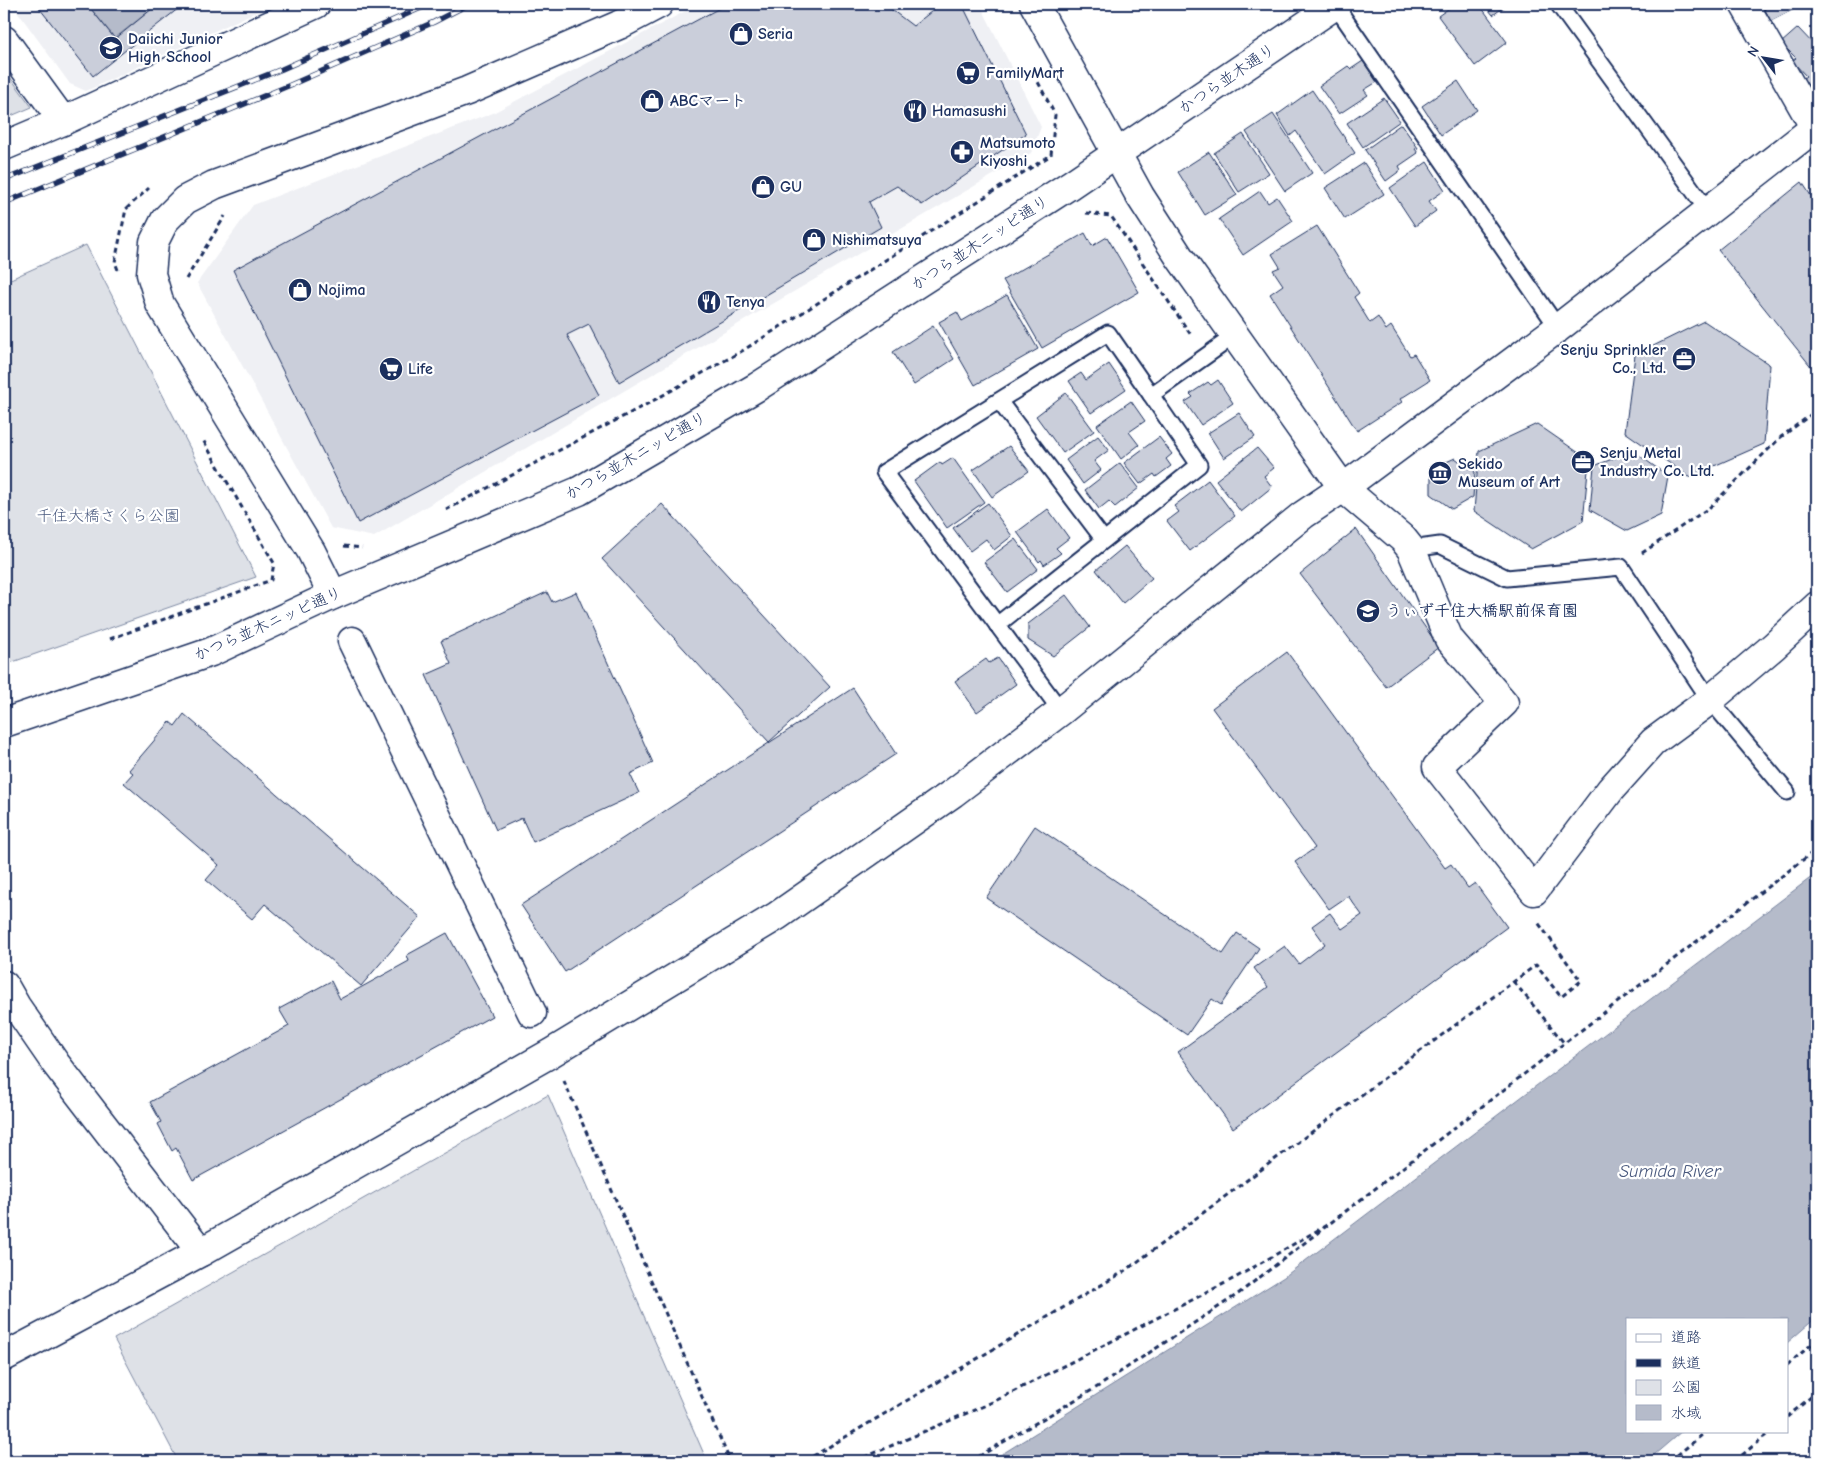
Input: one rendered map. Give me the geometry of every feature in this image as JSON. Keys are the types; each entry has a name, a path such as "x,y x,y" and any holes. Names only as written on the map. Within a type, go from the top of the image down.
{"street":[{"path":"4,146 64,121 316,4"},
{"path":"333,595 306,543 160,304 151,274 154,242 165,220 185,200 214,185 467,90 620,25 659,4"},
{"path":"1034,4 1140,196 1180,258 1343,488 1403,539 1411,550 1449,639 1504,703 1437,767 1534,892 1611,789 1652,742 1710,700 1774,646 1817,606"},
{"name":"かつら並木通り","path":"1116,153 1336,4"},
{"path":"4,1356 200,1252 551,1053 776,916 953,793 1060,711 1304,515 1558,328 1708,211 1815,133 1744,4"},
{"path":"4,40 64,121"},
{"name":"かつら並木ニッピ通り","path":"4,723 210,652 333,595 579,491 757,387 1070,185 1116,153"},
{"path":"352,641 532,1013"},
{"path":"4,984 16,1006 56,1064 200,1252"}],"lane":[{"path":"1336,4 1558,328"},
{"path":"1558,4 1708,211"},
{"path":"997,625 1199,465 1108,334 884,472 1060,711"},
{"path":"1151,395 1234,336"},
{"path":"998,401 1104,540"},
{"path":"1411,550 1440,545 1507,578 1621,567 1710,700 1787,792"}],"path":[{"path":"998,4 1002,12"},
{"path":"443,512 649,403 742,350 1051,155 1055,115 1033,72"},
{"path":"118,271 115,262 126,208 152,185"},
{"path":"184,282 230,210"},
{"path":"1621,567 1709,508 1781,437 1817,410"},
{"path":"110,639 271,580 274,563 200,434"},
{"path":"337,545 365,548"},
{"path":"971,1461 1099,1386 1238,1294 1344,1215 1817,848"},
{"path":"805,1461 1125,1271 1536,965 1560,997 1581,981 1558,949"},
{"path":"1514,982 1565,1044"},
{"path":"565,1084 730,1461"},
{"path":"856,1461 995,1401 1235,1278 1344,1215"},
{"path":"1788,1363 1817,1340"},
{"path":"1788,1416 1817,1392"},
{"path":"1670,1461 1706,1432"},
{"path":"1735,1461 1769,1432"}],"shaded area":[{"name":"Daiichi Junior High School","path":"12,4 273,4 86,91 70,84"},
{"path":"699,4 980,4 1041,127 1031,153 374,537 331,528 197,283 253,205 493,113"}],"green space":[{"path":"4,69 32,107 4,119"},
{"name":"千住大橋さくら公園","path":"86,245 256,577 4,665 4,282"},
{"path":"548,1095 707,1461 178,1461 114,1339"}],"water":[{"path":"87,4 158,4 115,38"},
{"name":"Sumida River","path":"1817,873 1817,1317 1788,1342 1788,1318 1626,1318 1626,1432 1681,1432 1647,1461 991,1461 1284,1277"}],"building":[{"path":"36,4 87,4 115,39 158,4 184,4 93,76"},
{"path":"727,4 884,4 913,26 941,4 962,4 1026,134 922,205 897,186 869,202 881,227 619,382 589,324 567,335 599,395 358,523 233,270"},
{"path":"1455,4 1479,4 1507,42 1475,66 1438,16"},
{"path":"1484,4 1508,4 1493,15"},
{"path":"1762,4 1796,4 1798,7 1771,21"},
{"path":"1797,4 1813,4 1801,10"},
{"path":"1798,28 1817,48 1817,95 1802,79 1806,76 1792,61 1796,58 1781,43"},
{"path":"1363,61 1377,82 1364,90 1368,95 1339,114 1319,86 1348,66 1351,69"},
{"path":"1458,81 1477,110 1441,135 1422,106"},
{"path":"1312,90 1355,153 1325,174 1296,131 1290,136 1277,115"},
{"path":"1384,98 1400,121 1363,147 1347,123"},
{"path":"1273,114 1312,173 1285,191 1246,132"},
{"path":"1401,124 1418,148 1415,149 1418,153 1399,166 1401,170 1386,181 1365,150"},
{"path":"1243,134 1269,173 1239,192 1214,153"},
{"path":"1209,152 1237,195 1205,215 1178,172"},
{"path":"1427,162 1445,190 1429,201 1436,211 1415,226 1390,188"},
{"path":"1364,163 1384,194 1345,219 1325,188"},
{"path":"1802,182 1817,205 1817,374 1718,250"},
{"path":"1260,191 1268,203 1277,197 1293,221 1243,255 1219,219"},
{"path":"1317,226 1359,293 1354,297 1370,323 1378,317 1386,330 1391,326 1410,356 1414,354 1430,380 1400,399 1402,402 1357,431 1270,294 1283,285 1273,270 1280,267 1272,254"},
{"path":"1085,233 1092,246 1107,237 1139,292 1042,348 1003,280"},
{"path":"1007,295 1038,349 975,385 939,322 957,312 962,321"},
{"path":"1704,321 1770,365 1764,444 1689,477 1625,432 1635,355"},
{"path":"933,326 954,359 914,385 893,352"},
{"path":"1109,364 1126,389 1091,413 1069,381 1081,373 1086,380"},
{"path":"1218,380 1233,403 1201,425 1185,402 1193,397 1190,394 1208,382 1211,385"},
{"path":"1066,393 1094,431 1063,453 1036,416"},
{"path":"1131,401 1145,421 1129,432 1139,445 1121,459 1097,425"},
{"path":"1239,413 1255,437 1224,458 1208,433"},
{"path":"1537,424 1589,460 1583,521 1531,549 1474,511 1479,451"},
{"path":"1098,436 1109,450 1094,461 1101,470 1083,484 1066,460"},
{"path":"1159,437 1172,454 1166,459 1171,466 1156,477 1154,474 1140,484 1124,463"},
{"path":"1009,446 1029,471 992,497 973,470"},
{"path":"1257,448 1274,468 1264,476 1272,487 1241,512 1216,480"},
{"path":"1633,451 1668,476 1661,515 1627,531 1590,510 1594,466"},
{"path":"953,458 984,502 947,528 914,481 940,462 942,465"},
{"path":"1455,458 1475,472 1473,497 1452,509 1431,494 1431,469"},
{"path":"1120,463 1139,488 1115,507 1109,501 1099,509 1085,490"},
{"path":"1208,480 1235,516 1190,551 1167,521 1179,512 1174,506"},
{"path":"988,503 1012,536 994,550 986,539 970,551 953,528"},
{"path":"662,504 830,687 769,742 602,559"},
{"path":"1048,509 1069,538 1056,548 1061,553 1044,565 1041,560 1039,562 1017,532"},
{"path":"1356,529 1439,647 1386,687 1300,574"},
{"path":"1015,539 1038,569 1007,592 984,562"},
{"path":"1125,546 1152,578 1123,603 1096,570"},
{"path":"547,592 552,602 576,592 653,763 630,774 639,793 533,842 522,818 496,830 426,675 451,664 441,641"},
{"path":"1066,595 1090,627 1053,656 1028,640 1028,624"},
{"path":"1287,652 1445,868 1451,864 1468,888 1475,883 1507,927 1233,1128 1178,1052 1268,987 1254,968 1285,946 1299,964 1325,944 1312,926 1330,913 1342,929 1362,915 1348,896 1329,909 1295,862 1315,848 1212,708"},
{"path":"998,658 1016,684 977,712 955,681 986,659 989,663"},
{"path":"853,688 896,754 565,972 521,905"},
{"path":"184,714 420,917 361,986 265,904 252,919 206,880 219,865 124,783 133,773 129,770 170,722 175,726"},
{"path":"1035,826 1223,954 1237,933 1259,948 1221,1005 1212,999 1187,1035 986,898"},
{"path":"447,933 492,1016 193,1180 176,1148 172,1151 158,1124 161,1122 150,1102 289,1026 279,1009 331,981 340,999 409,961 407,955"}],"railway":[{"path":"4,180 282,69 430,4"},
{"path":"4,203 288,86 434,22 469,4"}],"place":[{"name":"Seria","path":"741,34"},
{"name":"Daiichi Junior High School","path":"111,48"},
{"name":"FamilyMart","path":"968,73"},
{"name":"ABCマート","path":"652,101"},
{"name":"Hamasushi","path":"915,111"},
{"name":"Matsumoto Kiyoshi","path":"962,152"},
{"name":"GU","path":"763,187"},
{"name":"Nishimatsuya","path":"814,240"},
{"name":"Nojima","path":"300,290"},
{"name":"Tenya","path":"709,302"},
{"name":"Senju Sprinkler Co., Ltd.","path":"1684,359"},
{"name":"Life","path":"391,369"},
{"name":"Senju Metal Industry Co. Ltd.","path":"1583,462"},
{"name":"Sekido Museum of Art","path":"1440,473"},
{"name":"うぃず千住大橋駅前保育園","path":"1368,611"}]}
